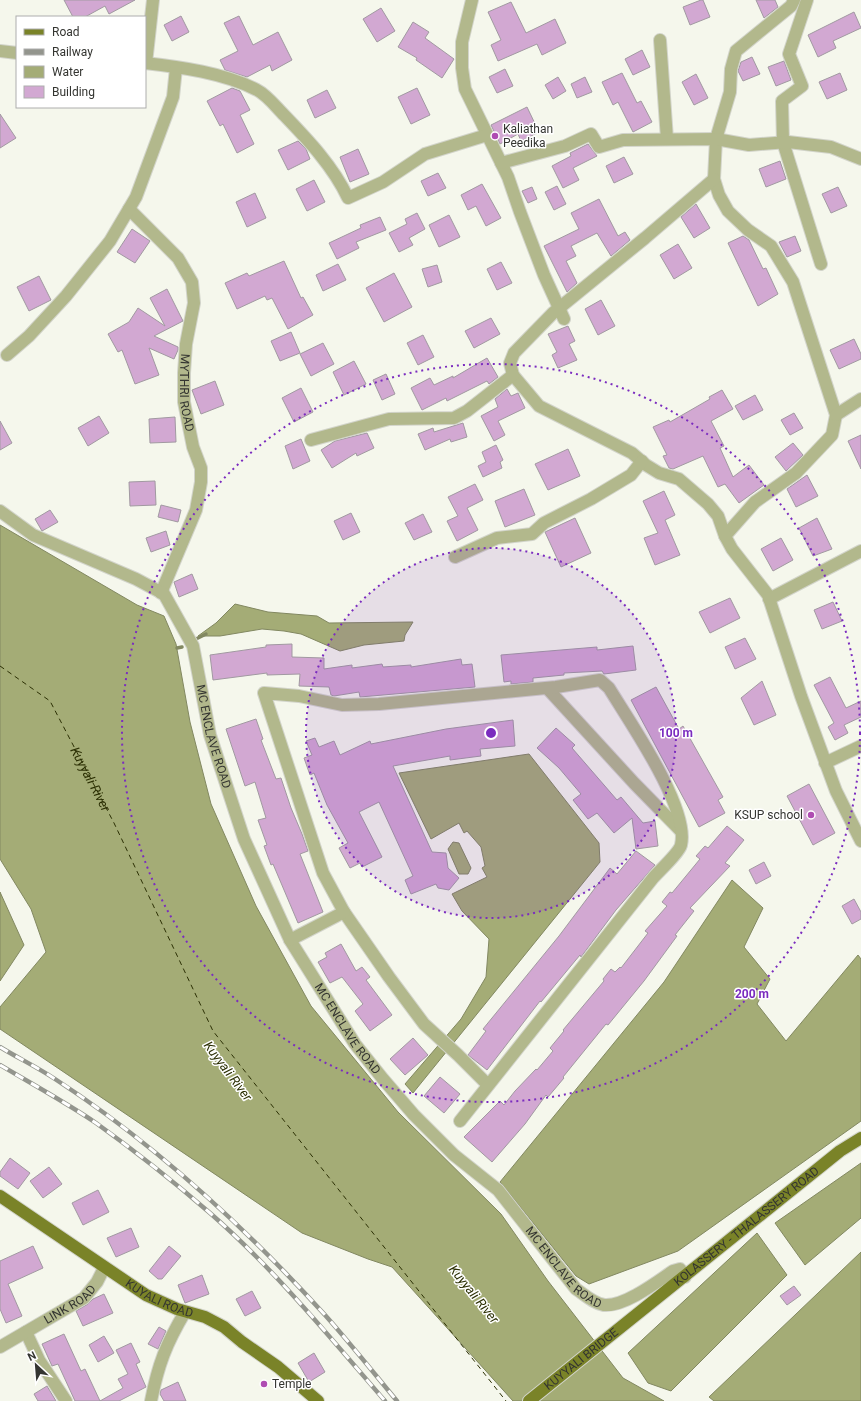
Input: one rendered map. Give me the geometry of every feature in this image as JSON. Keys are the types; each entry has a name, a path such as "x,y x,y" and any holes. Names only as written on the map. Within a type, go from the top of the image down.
{"main road":[{"name":"KOLASSERY - THALASSERY ROAD","path":"634,1318 840,1151 861,1138"},
{"name":"KUYALI ROAD","path":"0,1196 104,1268 146,1295 185,1312 205,1317 224,1327 242,1342 278,1367 318,1401"},
{"name":"KUYYALI BRIDGE","path":"529,1401 634,1318"}],"street":[{"path":"153,0 146,63 218,75 258,90 313,146 342,185 348,198 383,182 425,154 487,135"},
{"path":"472,0 462,42 462,68 465,89 508,177 544,275 560,307 564,319"},
{"path":"725,536 755,502 796,473 832,435 836,415 793,282 771,246 748,230 728,212 719,195 714,179 716,139 730,92 730,69 736,51 791,6 794,0"},
{"path":"807,0 789,54 802,86 782,102 783,142 821,264"},
{"path":"660,40 667,139"},
{"path":"0,51 16,53"},
{"path":"8,355 29,336 66,296 110,241 129,209 136,197 173,97 176,68"},
{"path":"501,163 565,146 591,134 599,147 624,140 716,139 749,145 783,142 831,147 861,159"},
{"path":"714,179 645,238 560,307 514,353 510,362 513,375 539,406 632,453 659,473 679,479 708,504 718,516 725,536 732,549 769,599 836,791 861,841"},
{"name":"MYTHRI ROAD","path":"129,209 178,258 192,282 194,303 186,344 184,402 193,447 201,468 201,482 196,510 162,594"},
{"path":"311,440 389,419 454,418 467,411 513,375"},
{"path":"836,415 861,399"},
{"path":"454,557 497,538 532,534 544,523 591,499 631,475 642,461"},
{"path":"0,511 33,535 136,579 162,594"},
{"path":"769,599 861,551"},
{"name":"MC ENCLAVE ROAD","path":"162,594 192,646 210,735 244,839 290,940 355,1044 414,1116 454,1155 498,1190 576,1290 593,1301 604,1305 620,1302 632,1297 673,1271 680,1269 685,1277"},
{"path":"460,1121 653,878 681,847 682,832 675,807 652,758 609,688 600,680 547,688 379,704 342,705 299,696 264,693 323,873 344,912 424,1024 488,1085"},
{"path":"547,688 682,832"},
{"path":"826,762 861,746"},
{"path":"290,940 344,912"},
{"name":"LINK ROAD","path":"0,1347 84,1298 97,1282 104,1268"},
{"path":"151,1401 161,1358 185,1312"},
{"path":"26,1332 39,1360 66,1401"}],"water":[{"name":"Kuyyali River","path":"0,525 137,605 164,616 176,644 190,722 211,804 256,906 311,1006 398,1112 501,1214 548,1281 623,1378 664,1401 513,1401 392,1267 302,1233 0,1029 0,1007 46,952 31,909 0,859"},
{"path":"235,604 268,612 317,616 329,623 413,622 405,635 404,641 364,645 340,651 301,634 284,631 262,629 220,636 198,636 216,623"},
{"path":"529,754 599,843 600,862 413,1093 405,1084 461,1019 486,977 489,939 462,911 452,894 487,877 482,868 485,866 481,847 467,831 464,833 459,823 431,839 399,773"},
{"path":"453,842 459,843 471,868 468,874 459,874 448,849"},
{"path":"732,880 763,908 744,947 770,979 757,1004 786,1041 858,955 861,959 861,1121 678,1251 589,1284 576,1276 500,1182 664,982"},
{"path":"0,892 24,945 0,981"},
{"path":"861,1163 861,1218 805,1265 775,1223"},
{"path":"757,1233 787,1275 671,1391 648,1383 628,1353"},
{"path":"861,1252 861,1401 714,1401 709,1397"}],"building":[{"path":"64,0 135,0 109,14 105,6 87,16 72,16"},
{"path":"703,0 710,17 690,25 683,7"},
{"path":"756,0 775,0 778,7 764,18"},
{"path":"511,2 526,33 555,19 566,43 542,55 537,44 498,61 491,45 501,40 488,12"},
{"path":"381,8 395,31 377,42 363,19"},
{"path":"854,12 861,28 833,41 836,48 818,57 808,35"},
{"path":"181,16 189,32 172,41 164,25"},
{"path":"239,16 253,45 278,32 292,60 272,71 270,65 247,77 225,70 220,60 238,51 224,23"},
{"path":"413,22 429,32 425,38 454,59 442,78 416,60 417,58 398,47"},
{"path":"642,50 650,67 633,75 625,59"},
{"path":"752,57 760,74 743,81 738,71 741,62"},
{"path":"784,61 791,80 776,86 768,67"},
{"path":"505,69 513,86 497,93 489,77"},
{"path":"622,73 637,103 641,101 652,122 633,132 618,102 613,105 602,82"},
{"path":"840,73 847,90 827,99 819,82"},
{"path":"696,74 708,98 694,105 682,82"},
{"path":"558,77 566,91 553,99 545,85"},
{"path":"585,77 592,92 577,98 571,84"},
{"path":"232,88 240,91 250,110 240,115 254,144 237,153 223,124 220,126 207,101"},
{"path":"417,88 430,115 411,124 398,97"},
{"path":"327,90 336,108 315,118 307,100"},
{"path":"527,107 539,132 521,141 518,134 500,144 491,125"},
{"path":"0,114 16,138 0,148"},
{"path":"298,141 306,149 310,159 288,170 278,150"},
{"path":"588,144 597,156 573,168 579,180 563,188 552,166 571,156 570,153"},
{"path":"358,149 369,174 350,182 340,157"},
{"path":"624,157 633,174 614,183 606,166"},
{"path":"780,161 786,179 766,187 759,169"},
{"path":"438,173 446,188 428,196 421,181"},
{"path":"314,180 325,202 307,211 296,189"},
{"path":"482,184 501,218 486,226 476,206 468,210 461,195"},
{"path":"557,186 566,204 554,210 545,192"},
{"path":"532,187 537,199 528,203 522,191"},
{"path":"838,187 847,206 831,213 822,194"},
{"path":"255,193 266,218 247,227 236,202"},
{"path":"599,199 618,236 625,232 630,240 611,256 597,233 571,246 576,256 566,261 577,283 567,292 544,246 579,229 571,213"},
{"path":"696,204 710,228 694,238 681,217"},
{"path":"417,213 425,229 409,238 413,245 399,252 389,233 407,224 405,219"},
{"path":"449,215 460,237 439,247 429,225"},
{"path":"380,217 386,230 356,242 359,248 337,259 329,243 361,228 360,225"},
{"path":"132,229 150,241 135,263 117,252"},
{"path":"743,236 749,240 763,269 766,268 778,294 758,306 728,243"},
{"path":"795,236 801,251 787,257 779,242"},
{"path":"678,244 692,268 674,279 660,255"},
{"path":"284,261 301,298 303,297 313,315 288,329 272,298 267,300 265,296 237,309 225,283 247,273 249,276"},
{"path":"501,262 512,283 497,290 487,269"},
{"path":"338,264 346,280 323,291 316,275"},
{"path":"437,265 442,282 428,287 422,269"},
{"path":"394,273 412,307 384,322 366,288"},
{"path":"39,276 51,300 29,311 17,287"},
{"path":"167,289 183,321 154,336 178,347 178,350 174,359 149,348 159,375 135,384 122,350 118,352 108,334 129,322 138,308 165,326 150,298"},
{"path":"601,300 615,326 598,335 585,309"},
{"path":"491,318 500,334 474,348 465,331"},
{"path":"568,326 575,341 569,344 577,360 558,368 552,355 557,352 548,334"},
{"path":"291,332 300,353 280,361 271,341"},
{"path":"423,335 434,357 418,365 407,343"},
{"path":"854,339 861,354 861,359 839,369 830,350"},
{"path":"323,343 334,364 311,376 300,354"},
{"path":"487,358 498,377 489,384 487,381 447,401 446,398 422,410 411,388 430,378 434,385 453,376 453,378"},
{"path":"354,361 366,384 344,395 333,372"},
{"path":"386,374 395,394 382,400 373,380"},
{"path":"215,381 224,405 201,414 192,390"},
{"path":"301,388 313,412 294,422 282,398"},
{"path":"507,389 511,396 518,393 525,408 498,421 505,435 494,441 481,416 498,407 495,399"},
{"path":"722,390 733,409 711,421 724,446 720,448 733,477 749,465 764,485 739,503 725,484 718,487 703,456 673,469 669,468 663,456 667,455 653,427 669,420 670,422 710,399 709,397"},
{"path":"755,395 763,410 743,420 735,406"},
{"path":"794,413 803,428 790,435 781,420"},
{"path":"99,416 109,433 88,446 78,428"},
{"path":"175,417 176,442 150,443 149,419"},
{"path":"0,421 12,443 0,450"},
{"path":"463,423 467,437 451,442 450,439 425,450 418,434 433,428 434,432"},
{"path":"367,433 374,448 357,456 356,453 332,468 321,450 335,441"},
{"path":"861,435 861,469 848,441"},
{"path":"301,439 310,461 293,469 285,446"},
{"path":"793,443 803,455 786,471 775,457"},
{"path":"496,445 503,460 500,462 502,468 483,477 478,466 486,462 482,452"},
{"path":"568,449 580,476 548,490 535,464"},
{"path":"807,475 818,496 796,507 787,489"},
{"path":"155,481 156,505 130,506 129,482"},
{"path":"475,484 483,500 467,508 478,530 457,541 447,521 458,516 448,497"},
{"path":"524,489 535,515 505,527 495,501"},
{"path":"664,491 675,515 665,520 680,555 655,565 644,538 658,533 643,501"},
{"path":"161,505 181,510 178,522 158,517"},
{"path":"50,510 58,522 42,531 35,519"},
{"path":"351,513 360,532 343,540 334,521"},
{"path":"423,514 432,532 414,540 405,523"},
{"path":"575,518 591,553 561,567 545,532"},
{"path":"817,518 832,549 813,556 799,528"},
{"path":"166,531 170,545 151,552 146,538"},
{"path":"781,538 793,560 773,571 761,549"},
{"path":"192,574 198,589 179,597 174,582"},
{"path":"730,598 740,618 710,633 699,612"},
{"path":"833,602 842,621 822,629 814,610"},
{"path":"745,638 756,659 735,669 725,647"},
{"path":"292,644 292,657 324,658 324,669 352,665 352,668 382,664 383,667 411,665 411,667 461,659 462,665 472,664 475,687 360,697 359,692 334,696 331,695 329,687 299,686 300,674 267,675 267,673 213,680 210,655 266,647 266,645"},
{"path":"633,646 636,670 604,674 602,671 564,673 564,675 533,678 533,682 511,684 511,681 504,682 501,655 597,647 597,650"},
{"path":"830,677 846,708 861,701 861,717 844,725 848,733 835,740 828,727 834,723 814,685"},
{"path":"762,681 776,715 754,725 741,698"},
{"path":"656,687 679,729 683,726 723,797 718,800 725,813 699,827 631,700"},
{"path":"256,719 263,739 261,740 276,779 281,778 308,851 300,854 323,912 298,923 273,864 271,865 264,846 267,845 258,820 266,818 255,782 245,786 226,729"},
{"path":"513,720 515,746 480,749 481,756 450,760 450,756 393,766 432,852 446,853 448,868 459,878 449,890 438,888 436,884 411,894 405,880 413,876 379,802 359,812 382,857 362,867 360,863 350,868 339,848 348,843 327,805 314,773 310,775 304,758 312,755 306,741 315,738 319,747 334,741 340,755 370,741 371,744 446,729"},
{"path":"556,728 575,745 572,748 617,800 621,797 643,823 655,821 658,846 636,849 632,818 614,833 597,813 588,819 573,800 581,794 559,768 537,748"},
{"name":"KSUP school","path":"809,784 835,833 813,845 787,796"},
{"path":"727,826 744,840 725,863 730,866 690,908 694,911 675,935 677,936 644,981 608,1025 606,1024 548,1097 546,1095 525,1124 492,1162 464,1137 500,1101 504,1105 515,1091 536,1069 537,1070 553,1051 550,1048 564,1031 563,1030 604,981 603,979 611,969 615,972 620,967 621,968 648,933 645,931 667,906 662,902 670,892 672,893 700,859 696,856 705,846 708,848"},
{"path":"636,851 655,865 616,910 581,957 580,955 541,1002 540,1001 487,1070 468,1055 486,1031 483,1029 559,936 610,868 617,874"},
{"path":"764,862 771,876 756,884 749,870"},
{"path":"854,899 861,912 861,919 852,924 842,906"},
{"path":"341,944 356,971 362,967 370,977 366,980 392,1015 370,1031 355,1011 363,1004 342,977 330,983 318,962 327,957 325,953"},
{"path":"413,1038 428,1055 405,1075 390,1059"},
{"path":"440,1077 460,1094 444,1113 424,1096"},
{"path":"10,1158 30,1173 18,1189 0,1176 0,1172"},
{"path":"49,1167 62,1184 43,1198 30,1181"},
{"path":"98,1190 109,1212 83,1225 72,1203"},
{"path":"131,1228 139,1247 116,1257 107,1238"},
{"path":"33,1246 43,1268 8,1284 22,1316 6,1323 0,1309 0,1261"},
{"path":"169,1246 181,1256 162,1279 158,1279 149,1271"},
{"path":"202,1275 209,1294 185,1303 178,1285"},
{"path":"794,1286 801,1295 787,1305 780,1296"},
{"path":"252,1291 261,1308 245,1316 236,1299"},
{"path":"104,1294 113,1313 83,1326 76,1311 88,1304 93,1299"},
{"path":"159,1327 166,1331 158,1349 148,1344"},
{"path":"64,1334 81,1371 85,1369 100,1401 75,1401 58,1364 52,1366 42,1344"},
{"path":"104,1336 114,1353 98,1362 89,1345"},
{"path":"131,1343 140,1362 136,1364 146,1387 119,1401 100,1401 123,1388 118,1379 128,1374 116,1350"},
{"path":"314,1353 325,1372 309,1382 298,1363"},
{"path":"178,1382 186,1401 164,1401 160,1394 161,1390"},
{"path":"47,1386 56,1401 38,1401 34,1394"}],"waterway":[{"path":"194,640 206,634"},
{"path":"177,648 182,647"}],"ferry route":[{"path":"0,666 50,701 114,823 213,1031 506,1401"}],"railway":[{"path":"0,1047 48,1075 92,1104 198,1188 295,1282 397,1401"},
{"path":"0,1065 96,1123 154,1166 210,1213 234,1234 279,1280 385,1401"}],"place":[{"name":"Kaliathan Peedika","path":"495,136"},
{"name":"KSUP school","path":"811,815"},
{"name":"Temple","path":"264,1384"}]}
